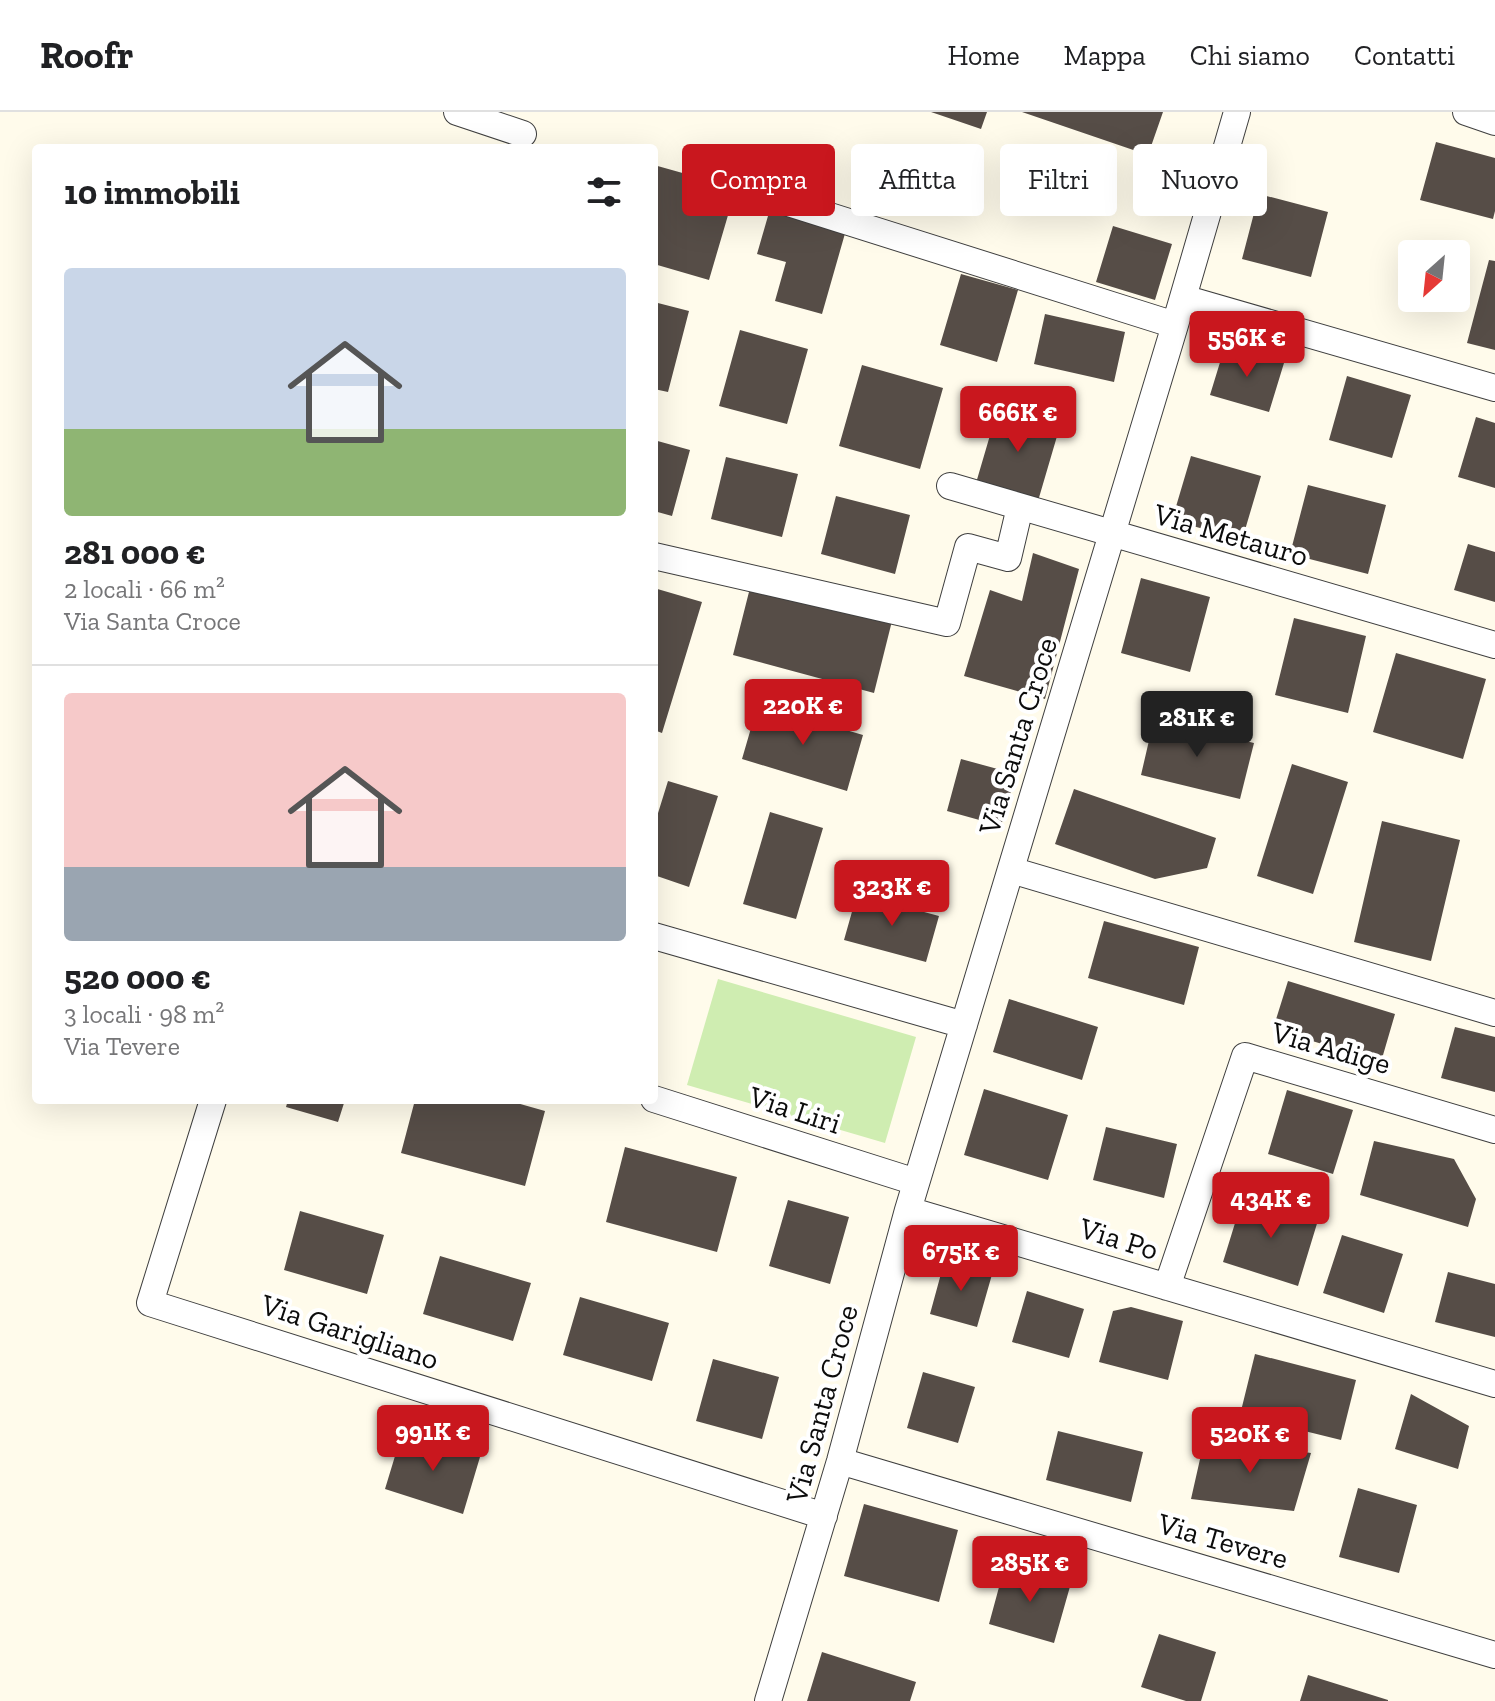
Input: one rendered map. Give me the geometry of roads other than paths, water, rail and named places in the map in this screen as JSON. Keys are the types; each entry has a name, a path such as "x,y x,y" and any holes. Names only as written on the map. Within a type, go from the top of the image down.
{"street":[{"path":"457,112 523,134"},
{"name":"Via Santa Croce","path":"768,1701 840,1461 916,1182 1237,112"},
{"path":"1466,112 1495,122"},
{"path":"830,216 1175,325"},
{"path":"1183,298 1495,388"},
{"name":"Via Metauro","path":"950,486 1495,645"},
{"path":"658,557 947,623 968,547 1008,558 1020,507"},
{"path":"1011,870 1495,1013"},
{"path":"658,937 964,1025"},
{"name":"Via Adige","path":"1167,1287 1245,1056 1495,1130"},
{"name":"Via Liri","path":"658,1100 916,1182"},
{"name":"Via Garigliano","path":"212,1104 150,1303 824,1516"},
{"name":"Via Po","path":"908,1210 1495,1384"},
{"name":"Via Tevere","path":"840,1461 1495,1655"}]}
